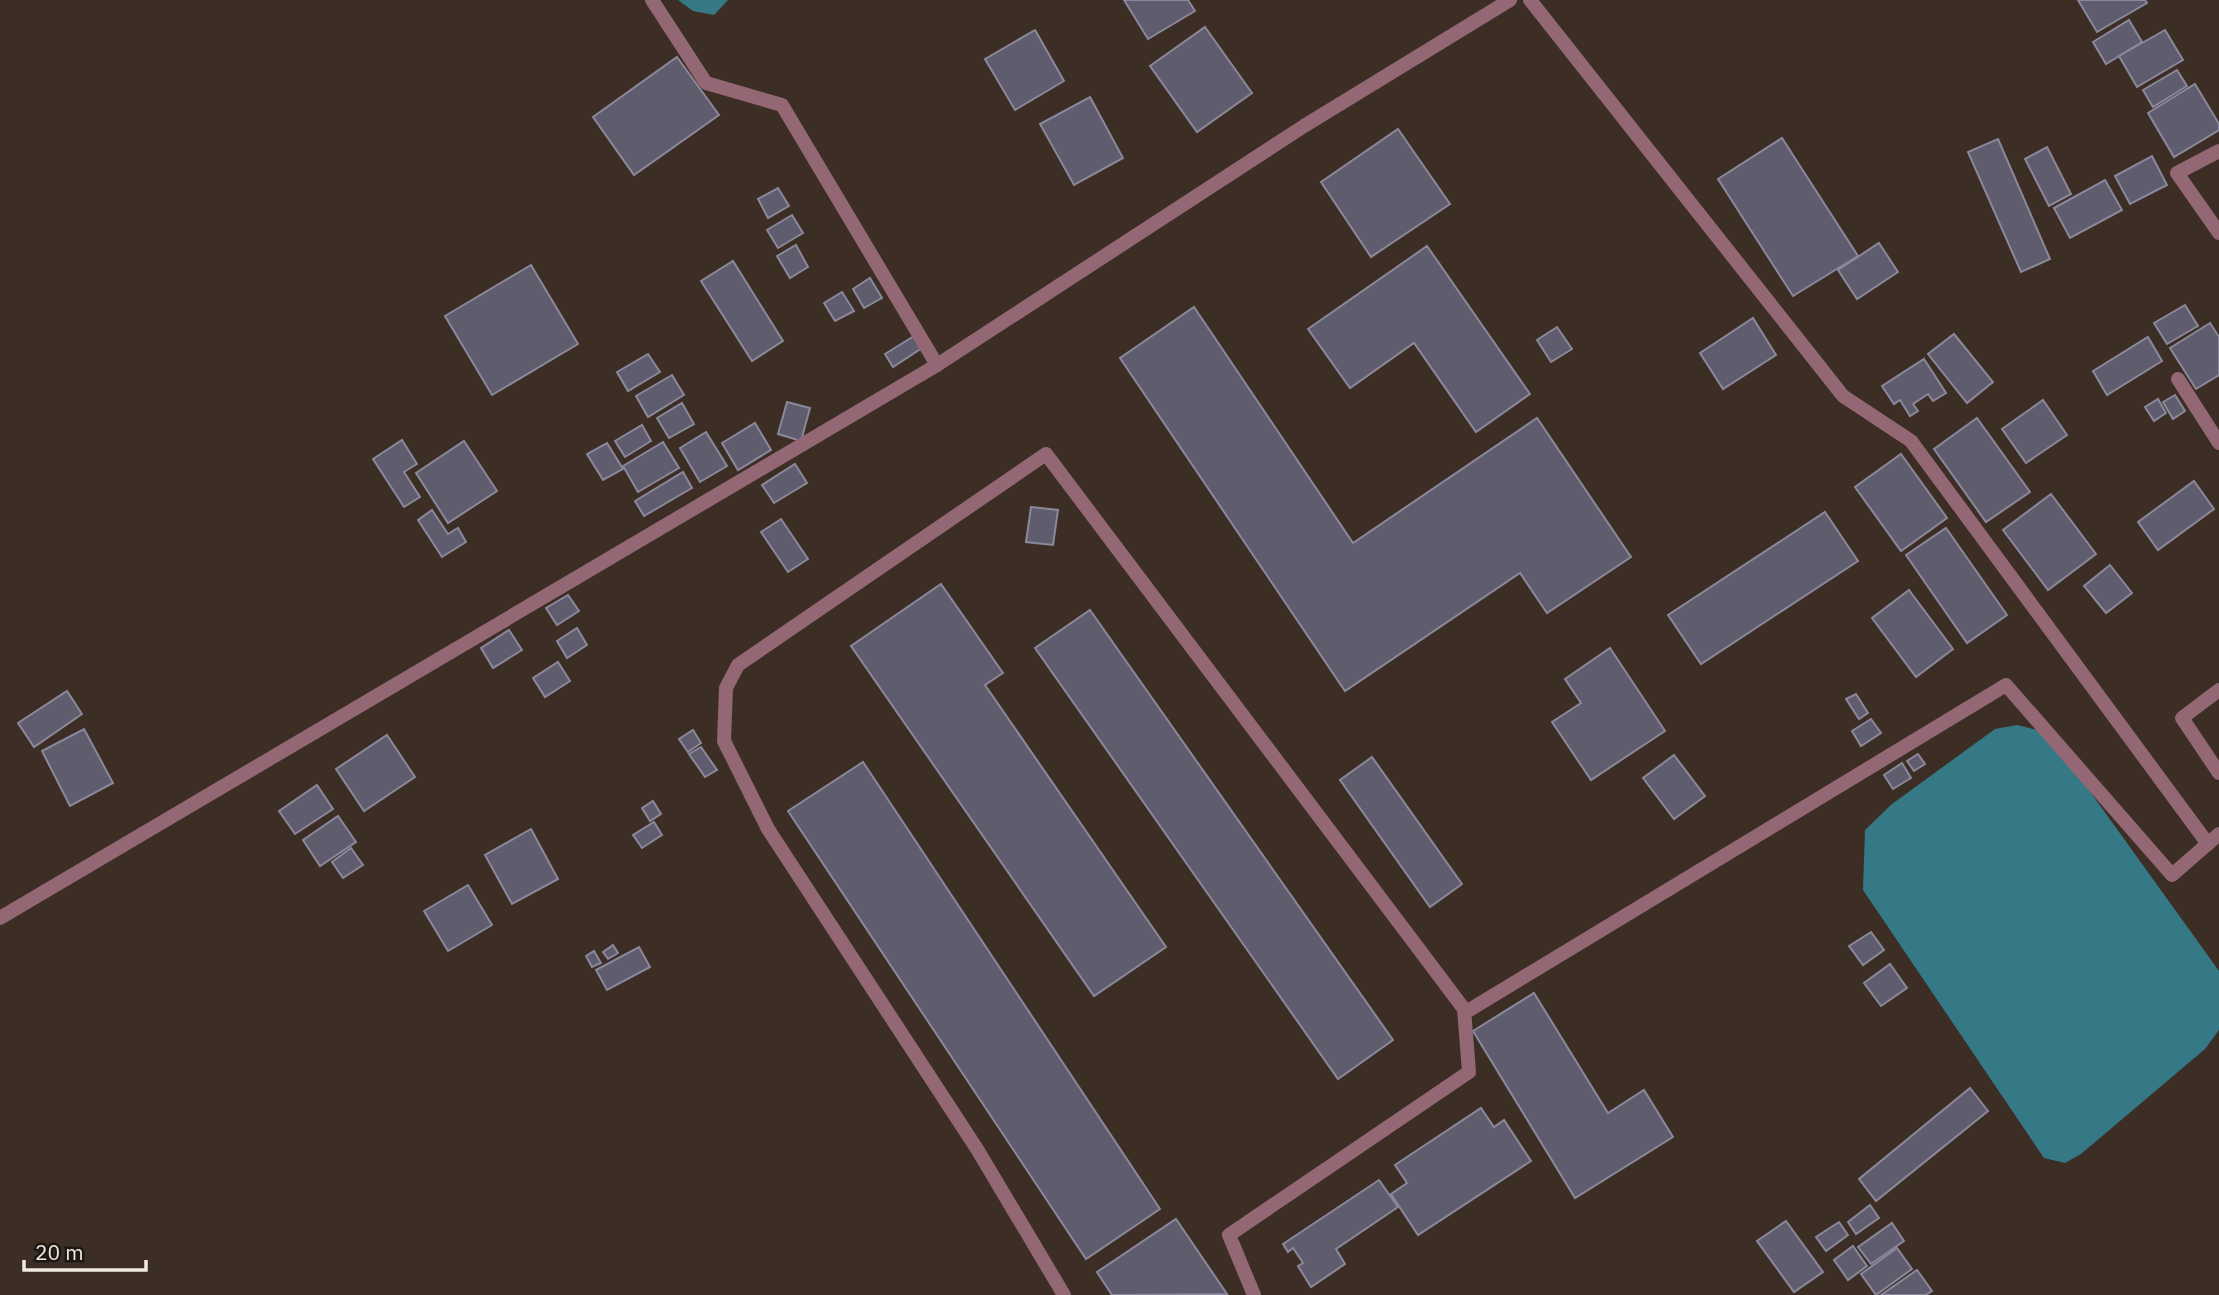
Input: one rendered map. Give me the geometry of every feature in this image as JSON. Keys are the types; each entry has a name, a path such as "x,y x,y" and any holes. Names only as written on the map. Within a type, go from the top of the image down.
{"street":[{"path":"652,0 706,83 782,106 937,365"},
{"path":"0,918 937,365 1293,134 1510,0"},
{"path":"1064,1295 977,1149 768,829 723,741 726,688 738,665 1046,454 1466,1012 2006,685 2172,875 2213,839 1911,441 1843,396 1530,0"},
{"path":"2219,151 2177,173 2219,233"},
{"path":"2178,379 2219,443"},
{"path":"2219,690 2182,718 2219,773"},
{"path":"1254,1295 1229,1235 1469,1072 1464,1009"}],"water":[{"path":"678,0 728,0 714,15 693,11"},
{"path":"2017,725 2045,732 2219,971 2219,1030 2205,1049 2081,1154 2065,1163 2044,1158 1863,890 1865,830 1892,804 1995,729"}],"building":[{"path":"1124,0 1188,0 1195,11 1148,39"},
{"path":"2078,0 2145,0 2147,3 2097,32"},
{"path":"2129,20 2142,42 2106,64 2093,42"},
{"path":"1205,27 1252,93 1197,132 1150,66"},
{"path":"1035,30 1064,81 1015,110 985,59"},
{"path":"2165,30 2183,60 2137,87 2119,56"},
{"path":"677,57 719,115 634,175 593,117"},
{"path":"2177,70 2187,86 2153,107 2143,90"},
{"path":"2195,84 2219,124 2219,130 2174,157 2148,113"},
{"path":"1090,97 1123,158 1074,185 1040,124"},
{"path":"1398,129 1450,204 1371,257 1321,182"},
{"path":"1782,138 1858,256 1793,296 1718,179"},
{"path":"1998,139 2050,259 2021,272 1968,152"},
{"path":"2047,147 2071,194 2049,206 2025,159"},
{"path":"2152,156 2167,185 2130,204 2115,176"},
{"path":"2105,180 2122,210 2070,238 2054,208"},
{"path":"778,188 789,206 768,218 758,199"},
{"path":"792,215 803,233 778,248 767,230"},
{"path":"1879,243 1898,272 1857,299 1838,270"},
{"path":"796,245 808,267 790,278 777,256"},
{"path":"1427,246 1530,394 1476,432 1414,343 1350,388 1308,329"},
{"path":"733,261 783,341 752,361 701,281"},
{"path":"531,265 578,344 492,395 445,316"},
{"path":"870,278 882,298 864,308 853,289"},
{"path":"842,292 854,311 835,321 824,303"},
{"path":"2185,305 2198,326 2167,344 2154,323"},
{"path":"1194,307 1353,543 1537,418 1631,557 1547,613 1520,573 1345,691 1120,358"},
{"path":"1753,318 1776,355 1723,389 1700,353"},
{"path":"2210,323 2219,337 2219,375 2196,389 2170,348"},
{"path":"1557,327 1572,349 1551,362 1537,340"},
{"path":"1954,334 1993,382 1967,403 1928,354"},
{"path":"914,336 922,348 893,367 885,354"},
{"path":"2148,337 2162,361 2107,395 2093,371"},
{"path":"648,354 660,372 628,391 617,372"},
{"path":"1924,359 1946,393 1933,401 1928,394 1913,404 1918,411 1910,416 1900,400 1894,404 1882,386"},
{"path":"672,375 684,395 648,417 636,396"},
{"path":"2175,395 2185,411 2173,419 2163,402"},
{"path":"2158,399 2166,413 2154,421 2145,407"},
{"path":"2043,400 2067,435 2026,463 2002,429"},
{"path":"787,402 810,408 801,441 778,434"},
{"path":"682,403 694,424 669,438 657,418"},
{"path":"1977,418 2030,492 1986,522 1934,449"},
{"path":"755,423 771,450 738,470 722,443"},
{"path":"642,425 651,441 625,457 615,441"},
{"path":"706,432 727,466 700,482 680,448"},
{"path":"402,440 417,464 404,472 420,497 404,507 373,459"},
{"path":"464,441 497,491 448,523 416,473"},
{"path":"663,442 679,468 638,492 623,466"},
{"path":"607,443 623,469 603,480 587,454"},
{"path":"1901,454 1947,518 1901,551 1855,487"},
{"path":"795,464 807,483 774,503 762,485"},
{"path":"683,472 692,488 644,516 635,501"},
{"path":"2194,481 2214,509 2158,550 2138,522"},
{"path":"2051,494 2096,554 2048,590 2003,530"},
{"path":"1031,507 1058,510 1053,545 1026,542"},
{"path":"432,510 448,534 458,528 466,542 442,557 418,520"},
{"path":"1825,512 1858,561 1701,664 1668,615"},
{"path":"781,519 808,559 788,572 761,532"},
{"path":"1946,528 2007,615 1967,643 1906,555"},
{"path":"2110,565 2132,593 2106,613 2084,586"},
{"path":"941,584 1003,673 985,685 1166,947 1094,996 851,646"},
{"path":"1909,590 1953,649 1916,677 1872,618"},
{"path":"568,595 579,611 557,625 546,608"},
{"path":"1090,610 1393,1040 1338,1079 1035,648"},
{"path":"577,628 587,645 567,658 557,641"},
{"path":"509,630 522,650 493,668 481,648"},
{"path":"1610,648 1665,731 1591,780 1552,722 1581,703 1565,679"},
{"path":"558,662 570,681 545,697 533,678"},
{"path":"67,691 82,714 34,747 18,723"},
{"path":"1856,694 1868,713 1859,719 1846,699"},
{"path":"1871,719 1881,733 1861,746 1852,731"},
{"path":"84,729 113,783 70,806 42,751"},
{"path":"693,730 701,743 688,752 679,739"},
{"path":"387,735 415,777 364,811 336,769"},
{"path":"701,747 717,770 705,777 689,754"},
{"path":"1918,754 1925,764 1914,771 1907,761"},
{"path":"1674,755 1705,796 1674,819 1643,778"},
{"path":"1372,757 1462,884 1430,907 1340,780"},
{"path":"863,762 1160,1209 1086,1259 788,811"},
{"path":"1902,763 1911,778 1893,789 1884,775"},
{"path":"317,785 333,809 295,834 279,811"},
{"path":"653,801 661,814 650,821 642,808"},
{"path":"338,816 356,842 320,866 303,840"},
{"path":"654,822 662,835 642,848 633,835"},
{"path":"531,829 558,879 512,904 485,855"},
{"path":"351,848 363,865 343,878 332,862"},
{"path":"468,885 492,925 448,951 424,911"},
{"path":"1871,932 1884,950 1863,965 1849,946"},
{"path":"613,945 618,953 608,959 603,952"},
{"path":"639,947 650,967 607,990 596,970"},
{"path":"594,951 601,963 592,967 586,956"},
{"path":"1890,964 1907,988 1881,1006 1864,983"},
{"path":"1534,993 1608,1113 1644,1090 1673,1137 1575,1198 1473,1031"},
{"path":"1970,1088 1988,1111 1876,1201 1859,1179"},
{"path":"1481,1108 1494,1127 1504,1120 1531,1161 1418,1235 1391,1194 1407,1183 1395,1165"},
{"path":"1379,1180 1398,1207 1336,1249 1345,1264 1311,1287 1298,1266 1303,1263 1293,1248 1288,1252 1283,1244"},
{"path":"1870,1205 1879,1218 1856,1234 1848,1222"},
{"path":"1176,1219 1227,1294 1112,1295 1097,1272"},
{"path":"1786,1221 1823,1272 1794,1292 1757,1241"},
{"path":"1839,1222 1848,1235 1826,1251 1816,1237"},
{"path":"1892,1223 1904,1241 1871,1264 1858,1247"},
{"path":"1853,1246 1867,1266 1848,1280 1834,1260"},
{"path":"1897,1248 1912,1269 1876,1295 1861,1274"},
{"path":"1917,1270 1932,1291 1926,1295 1881,1295"}]}
